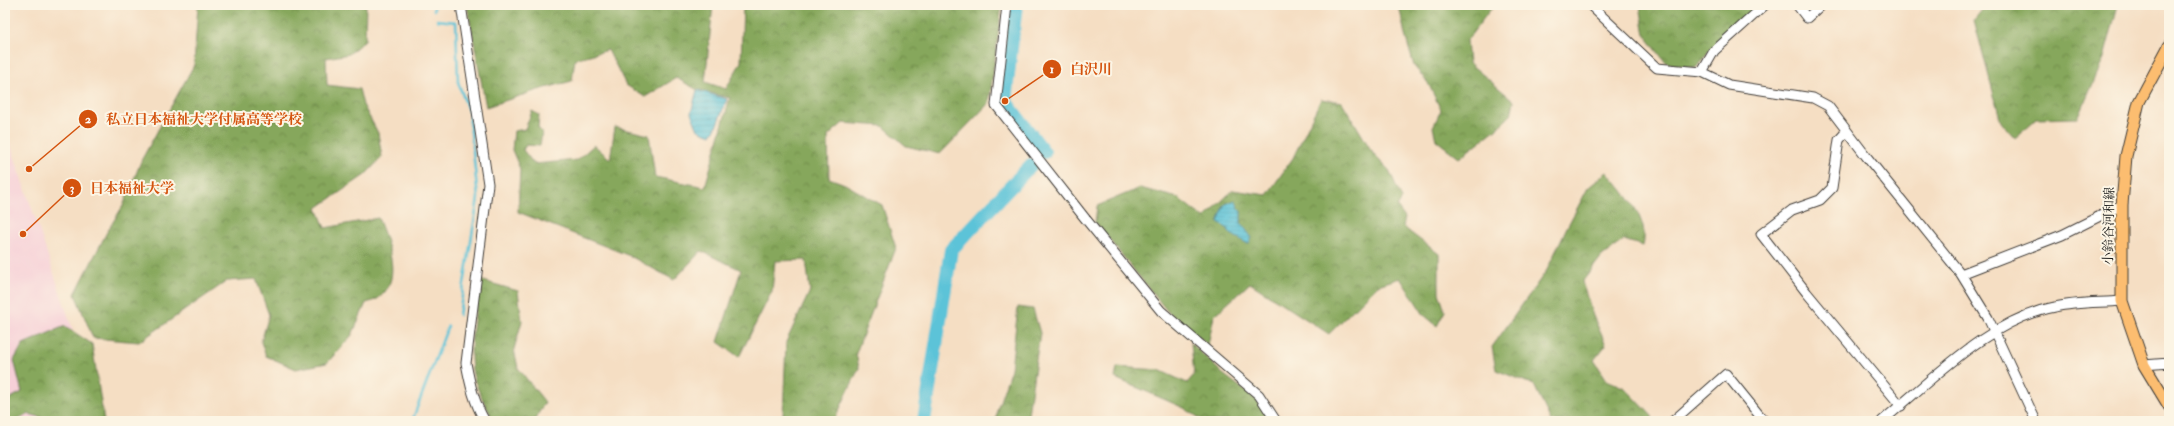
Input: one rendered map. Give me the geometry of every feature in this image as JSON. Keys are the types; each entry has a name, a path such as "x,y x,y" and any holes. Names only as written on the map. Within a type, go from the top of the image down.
{"main road":[{"name":"小鈴谷河和線","path":"2169,46 2139,102 2126,156 2122,205 2122,300 2144,366 2169,406"}],"street":[{"path":"461,5 488,184 466,363 470,385 478,409 485,421"},
{"path":"1007,5 996,105 1084,217 1161,311 1259,395 1276,421"},
{"path":"1590,5 1657,68 1702,72 1729,85 1813,98 1828,106 1961,274 1995,332 2036,421"},
{"path":"1702,72 1714,51 1765,5"},
{"path":"1797,5 1807,18 1820,5"},
{"path":"1847,131 1839,140 1832,188 1820,200 1792,210 1761,234 1807,293 1901,406"},
{"path":"1961,274 2062,235 2122,205"},
{"path":"1883,421 1970,349 1995,332 2026,315 2055,307 2122,300"},
{"path":"2144,366 2169,363"},
{"path":"1673,421 1726,374 1764,421"}],"shaded area":[{"path":"5,129 76,339 52,421 5,421"}],"green space":[{"path":"198,5 366,5 365,40 349,54 326,58 327,85 359,89 363,105 378,133 382,157 365,175 317,208 325,228 378,218 389,248 392,270 391,280 387,289 379,298 366,303 352,335 327,363 296,369 266,356 261,342 269,315 256,279 227,281 139,342 93,338 75,294 108,230 123,206 142,159 194,65"},
{"path":"467,5 713,5 705,82 726,89 741,62 743,5 1002,5 989,103 940,154 906,146 883,126 843,123 828,136 829,178 845,184 882,205 896,248 856,353 859,368 834,421 776,421 783,416 786,342 810,291 806,260 775,261 772,291 739,357 718,342 741,270 701,251 674,280 630,256 518,212 520,169 512,150 514,131 525,129 532,111 539,115 538,128 542,132 540,146 526,145 523,150 534,164 577,160 594,145 610,159 615,127 649,135 655,177 705,187 730,98 696,89 676,78 645,97 626,85 608,50 575,59 572,81 538,90 486,107"},
{"path":"1399,5 1494,5 1467,40 1469,63 1514,101 1511,115 1496,129 1459,158 1436,140 1433,127 1441,110 1428,83 1414,66 1405,35"},
{"path":"1640,5 1758,5 1712,47 1696,68 1666,63 1645,35"},
{"path":"1986,5 2118,5 2104,58 2078,118 2036,119 2015,138 2001,122 1974,20"},
{"path":"1321,99 1342,102 1374,155 1389,170 1402,199 1397,207 1405,218 1403,227 1439,254 1439,293 1445,311 1437,326 1424,315 1400,278 1378,285 1329,334 1250,283 1214,316 1208,345 1168,312 1095,222 1097,206 1140,188 1178,198 1204,218 1233,190 1267,195 1293,158"},
{"path":"1607,172 1634,206 1643,226 1644,236 1643,246 1624,240 1602,256 1582,282 1593,316 1606,345 1594,360 1607,380 1625,388 1652,416 1653,421 1551,421 1534,385 1496,370 1492,347 1547,270 1566,229 1588,188"},
{"path":"480,280 518,291 522,321 514,349 518,368 545,402 534,421 494,421 476,383 472,370 471,348"},
{"path":"1018,307 1033,309 1040,333 1027,421 996,421 997,410 1011,369"},
{"path":"65,326 92,344 104,421 48,421 47,419 29,414 15,421 10,421 5,413 5,401 22,392 14,360 23,344"},
{"path":"1191,343 1223,374 1257,400 1270,421 1204,421 1184,408 1115,378 1117,367 1159,370 1187,383 1194,375"}],"water":[{"path":"697,90 727,99 716,127 711,135 698,130 691,113"},
{"path":"1235,200 1241,212 1241,223 1252,238 1248,244 1231,234 1227,228 1218,223 1224,205"}],"waterway":[{"path":"434,5 434,10"},
{"path":"1016,5 1005,101 1044,152"},
{"path":"437,20 456,22 458,82 469,113 478,198 459,315"},
{"path":"924,421 951,250 1031,165"},
{"path":"412,421 448,326"}],"place":[{"name":"白沢川","path":"1005,101"},
{"name":"私立日本福祉大学付属高等学校","path":"29,169"},
{"name":"日本福祉大学","path":"23,234"}]}
